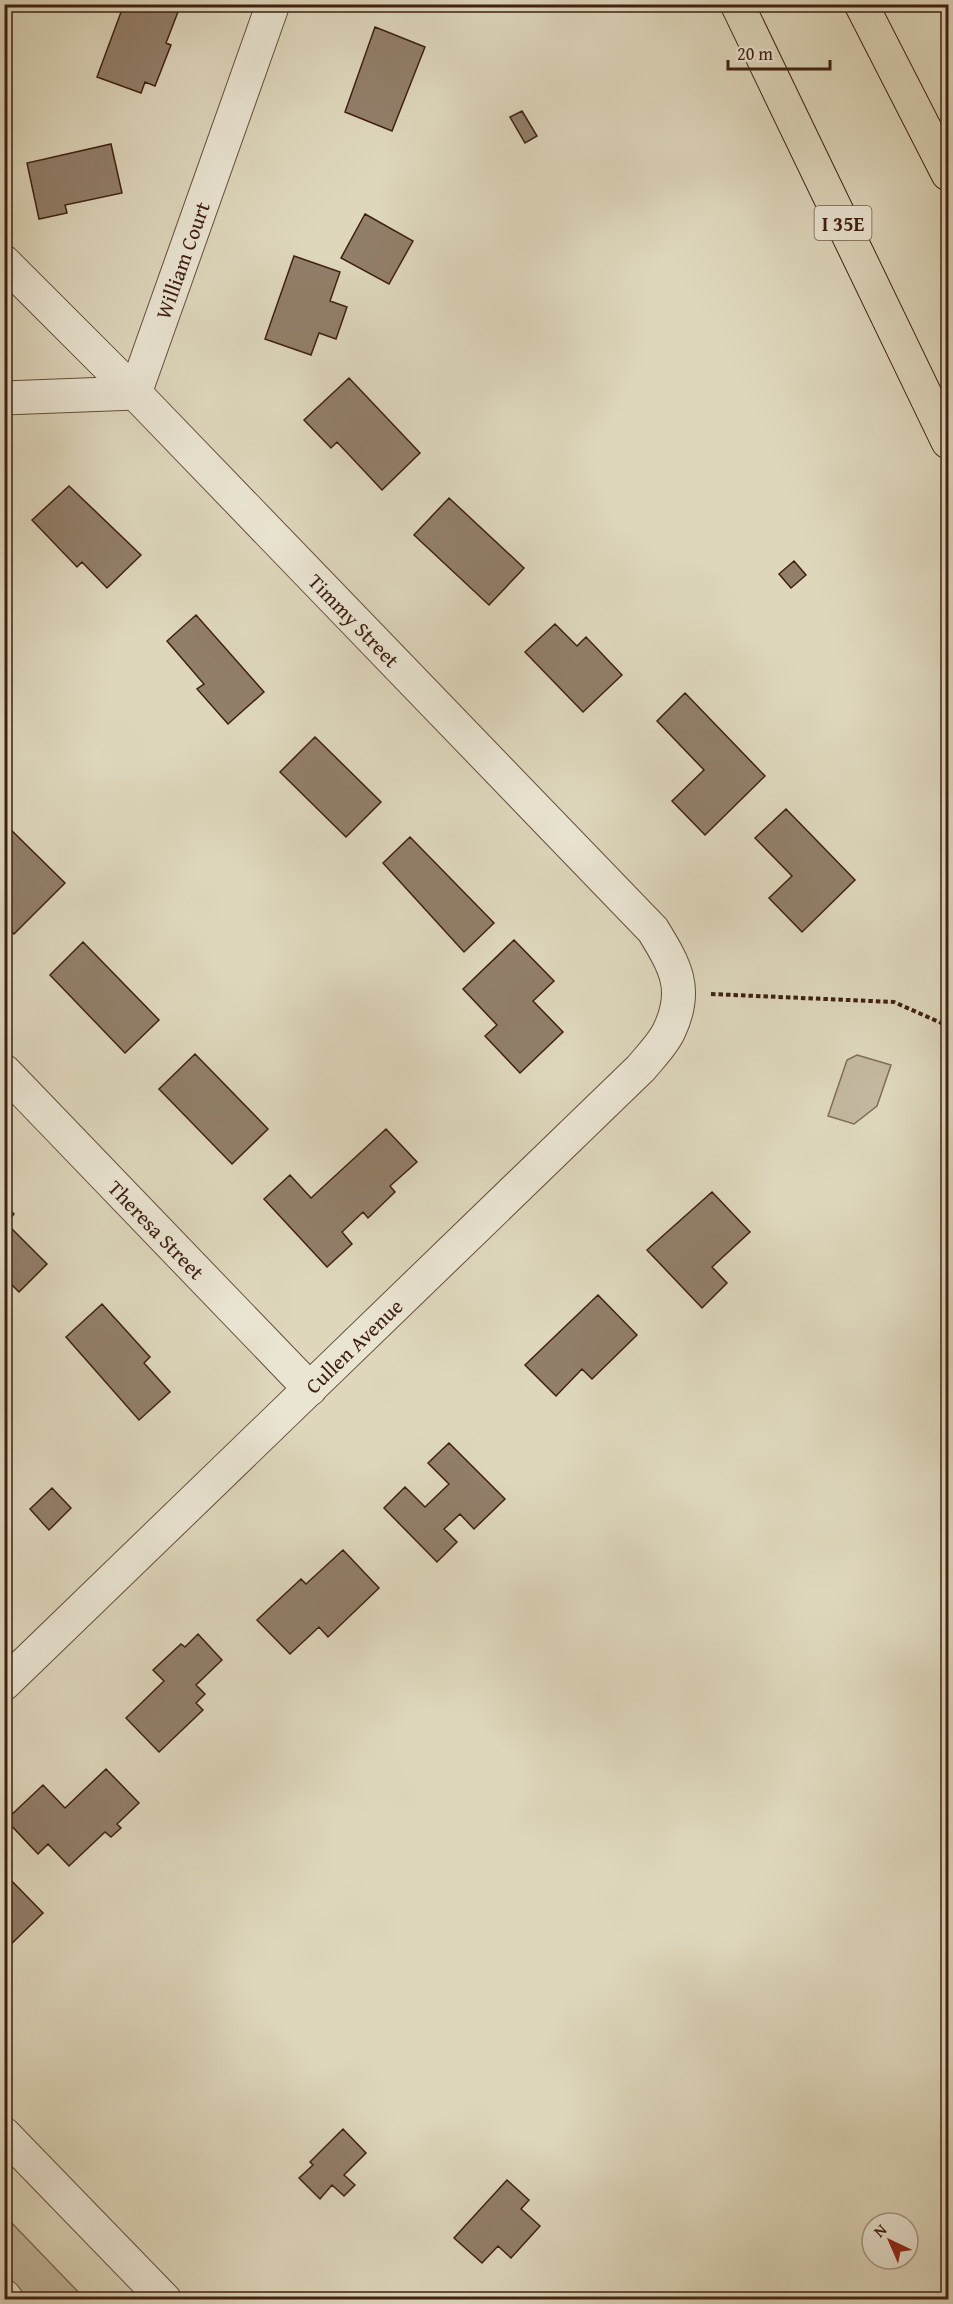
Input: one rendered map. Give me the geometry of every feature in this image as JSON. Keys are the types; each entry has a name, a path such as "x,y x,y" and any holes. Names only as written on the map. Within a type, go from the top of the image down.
{"highway":[{"name":"I 35E","path":"737,4 948,442"},
{"path":"861,4 948,174"}],"street":[{"name":"William Court","path":"135,393 273,4"},
{"name":"Timmy Street","path":"4,262 135,393 653,930 671,960 681,993"},
{"path":"4,398 135,393"},
{"name":"Cullen Avenue","path":"4,1684 641,1068 669,1032 681,993"},
{"name":"Theresa Street","path":"4,1071 310,1389"},
{"path":"4,2134 165,2300"}],"path":[{"path":"681,993 894,1002 948,1026"}],"shaded area":[{"path":"857,1055 891,1065 877,1106 854,1124 828,1116 847,1060"},
{"path":"5,2216 85,2299 5,2299"}],"building":[{"path":"124,4 181,4 166,43 171,45 155,86 145,82 141,93 97,77"},
{"path":"375,27 425,47 392,131 345,112"},
{"path":"522,111 537,136 525,143 510,117"},
{"path":"111,144 122,193 65,205 67,213 39,219 27,163"},
{"path":"365,214 413,241 389,284 341,258"},
{"path":"294,256 340,272 330,301 347,307 336,339 319,333 311,355 265,339"},
{"path":"349,378 420,453 382,490 337,442 331,448 304,420"},
{"path":"69,486 141,555 107,588 82,562 77,567 32,520"},
{"path":"449,498 524,568 489,605 414,535"},
{"path":"794,561 806,575 791,588 779,574"},
{"path":"196,615 264,692 228,724 197,689 204,684 167,641"},
{"path":"555,624 577,646 586,637 622,675 583,712 525,652"},
{"path":"685,693 765,776 705,835 672,801 704,770 657,721"},
{"path":"315,737 381,802 346,837 280,772"},
{"path":"786,809 855,880 802,932 769,898 792,876 755,838"},
{"path":"4,823 65,883 14,934 4,924"},
{"path":"410,837 494,923 464,952 383,863"},
{"path":"514,940 554,981 533,1001 563,1032 520,1073 485,1036 497,1025 463,989"},
{"path":"83,942 159,1020 125,1053 50,975"},
{"path":"195,1054 268,1129 232,1164 159,1089"},
{"path":"386,1129 417,1162 390,1186 395,1192 368,1218 363,1212 342,1232 352,1244 327,1267 264,1199 290,1175 311,1198"},
{"path":"712,1192 750,1232 712,1267 727,1283 702,1308 647,1250"},
{"path":"4,1204 14,1214 6,1223 47,1264 19,1292 4,1277"},
{"path":"598,1295 637,1335 592,1379 582,1369 556,1396 525,1365"},
{"path":"102,1304 150,1357 144,1363 170,1392 139,1420 66,1337"},
{"path":"449,1443 505,1499 474,1529 460,1514 444,1529 457,1542 437,1562 384,1508 405,1487 425,1507 449,1484 428,1463"},
{"path":"52,1488 71,1508 49,1530 30,1509"},
{"path":"343,1550 379,1588 328,1637 319,1627 290,1654 257,1620 301,1579 306,1584"},
{"path":"198,1634 222,1660 196,1685 205,1694 196,1703 203,1710 159,1752 126,1718 164,1681 153,1670 181,1644 185,1647"},
{"path":"106,1769 139,1803 117,1824 121,1828 111,1837 105,1832 69,1866 48,1844 38,1854 6,1820 43,1785 65,1808"},
{"path":"4,1873 43,1913 4,1951"},
{"path":"343,2129 366,2153 344,2175 355,2185 344,2196 332,2185 320,2199 299,2178 313,2165 310,2162"},
{"path":"507,2180 529,2200 521,2209 540,2226 511,2258 498,2246 482,2263 454,2238"}]}
